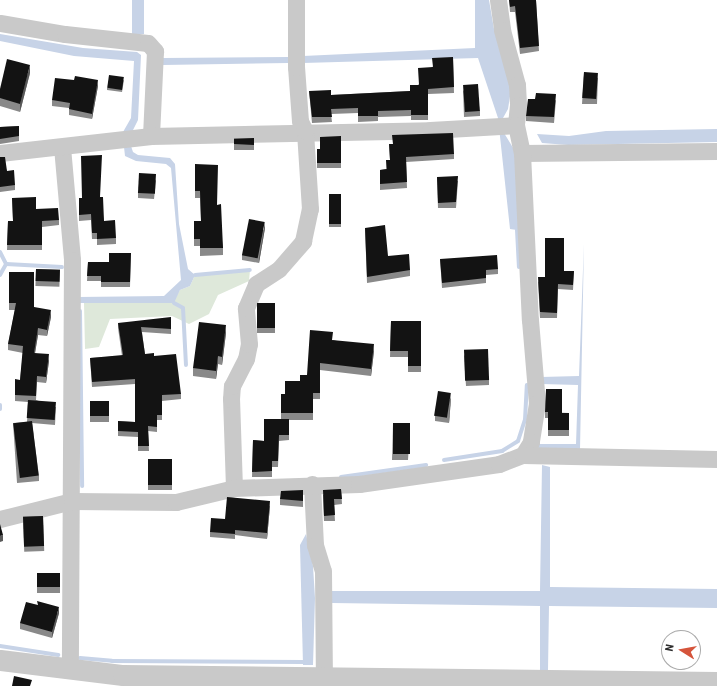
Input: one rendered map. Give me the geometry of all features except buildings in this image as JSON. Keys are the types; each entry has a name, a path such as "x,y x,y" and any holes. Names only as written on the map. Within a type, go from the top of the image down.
{"street":[{"path":"234,488 231,399 232,386 246,359 249,344 246,308 256,284 278,269 303,241 310,208 305,131 300,121 296,67 296,0"},
{"path":"498,0 502,30 517,85 518,105 505,125"},
{"path":"0,23 65,34 148,43 155,51 151,136"},
{"path":"0,153 151,136 305,131 430,130 505,125"},
{"path":"505,125 522,153 530,320 538,403 531,442 523,455"},
{"path":"62,147 72,260 70,669"},
{"path":"522,153 717,152"},
{"path":"0,519 72,500 176,502 234,488 312,484 359,484 499,464 523,455 717,459"},
{"path":"312,484 315,545 323,571 324,682"},
{"path":"0,660 123,675 324,682 717,682"}],"green space":[{"path":"250,270 249,281 218,295 209,314 189,324 172,316 110,319 99,347 85,349 84,303 173,303 180,290 190,286 195,275"}],"water":[{"path":"132,0 144,0 144,34 132,34"},
{"path":"475,0 489,0 494,29 511,90 508,109 503,118 504,133 515,151 519,229 517,230 510,229 498,118 478,58 303,63 303,56 475,48"},
{"path":"0,34 83,48 137,52 141,55 138,120 132,132 123,132 131,118 134,61 74,56 0,41"},
{"path":"289,57 288,63 163,65 163,58"},
{"path":"717,129 717,142 568,145 542,143 537,134 569,136 606,131"},
{"path":"131,146 133,152 138,155 170,158 175,164 179,224 188,269 195,275 190,286 180,290 174,303 78,303 78,297 164,296 181,280 171,168 166,164 136,161 125,156 124,147"},
{"path":"584,243 580,450 537,448 538,444 576,444 578,385 541,384 541,377 579,376"},
{"path":"542,465 550,467 550,587 717,589 717,608 549,606 548,670 540,670 540,606 332,603 331,591 540,591"},
{"path":"306,534 313,566 315,598 313,665 303,665 300,545"}],"waterway":[{"path":"517,230 519,267"},
{"path":"0,252 6,264 62,267"},
{"path":"0,275 6,264"},
{"path":"195,275 250,270"},
{"path":"174,303 183,308 186,365"},
{"path":"80,311 82,486"},
{"path":"444,460 502,451 518,441 525,420 527,385"},
{"path":"341,477 426,465"},
{"path":"0,646 58,655"},
{"path":"80,658 112,661 303,662"}]}
